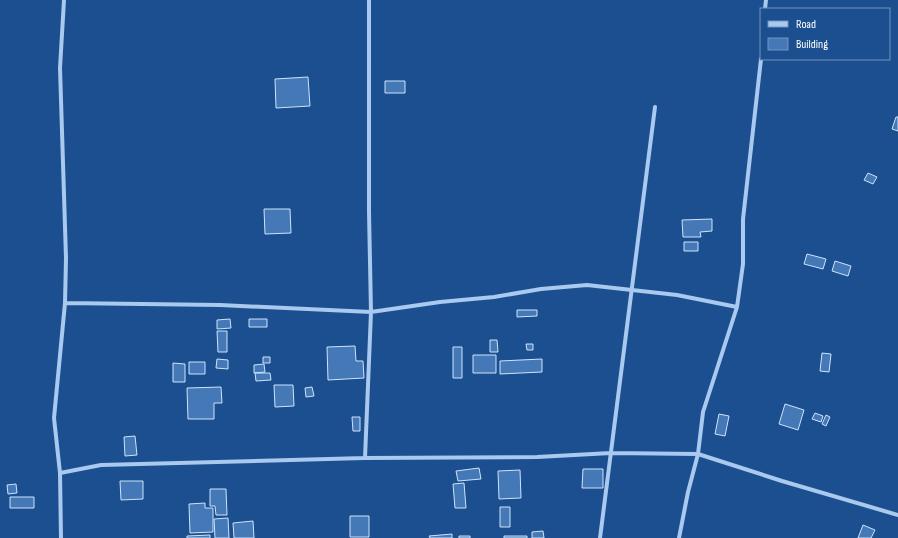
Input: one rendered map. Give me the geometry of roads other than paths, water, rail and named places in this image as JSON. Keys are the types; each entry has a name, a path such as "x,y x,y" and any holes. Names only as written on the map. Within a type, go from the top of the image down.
{"street":[{"path":"61,538 60,473 54,418 65,303 66,258 60,68 64,0"},
{"path":"365,458 371,312 369,212 369,0"},
{"path":"679,538 688,492 698,454 703,412 737,307 743,264 743,219 761,60"},
{"path":"600,538 655,107"},
{"path":"65,303 220,305 371,312 440,302 494,297 541,289 587,285 677,295 737,307"},
{"path":"60,473 101,465 365,458 537,457 611,453 698,454 782,481 898,515"}]}
